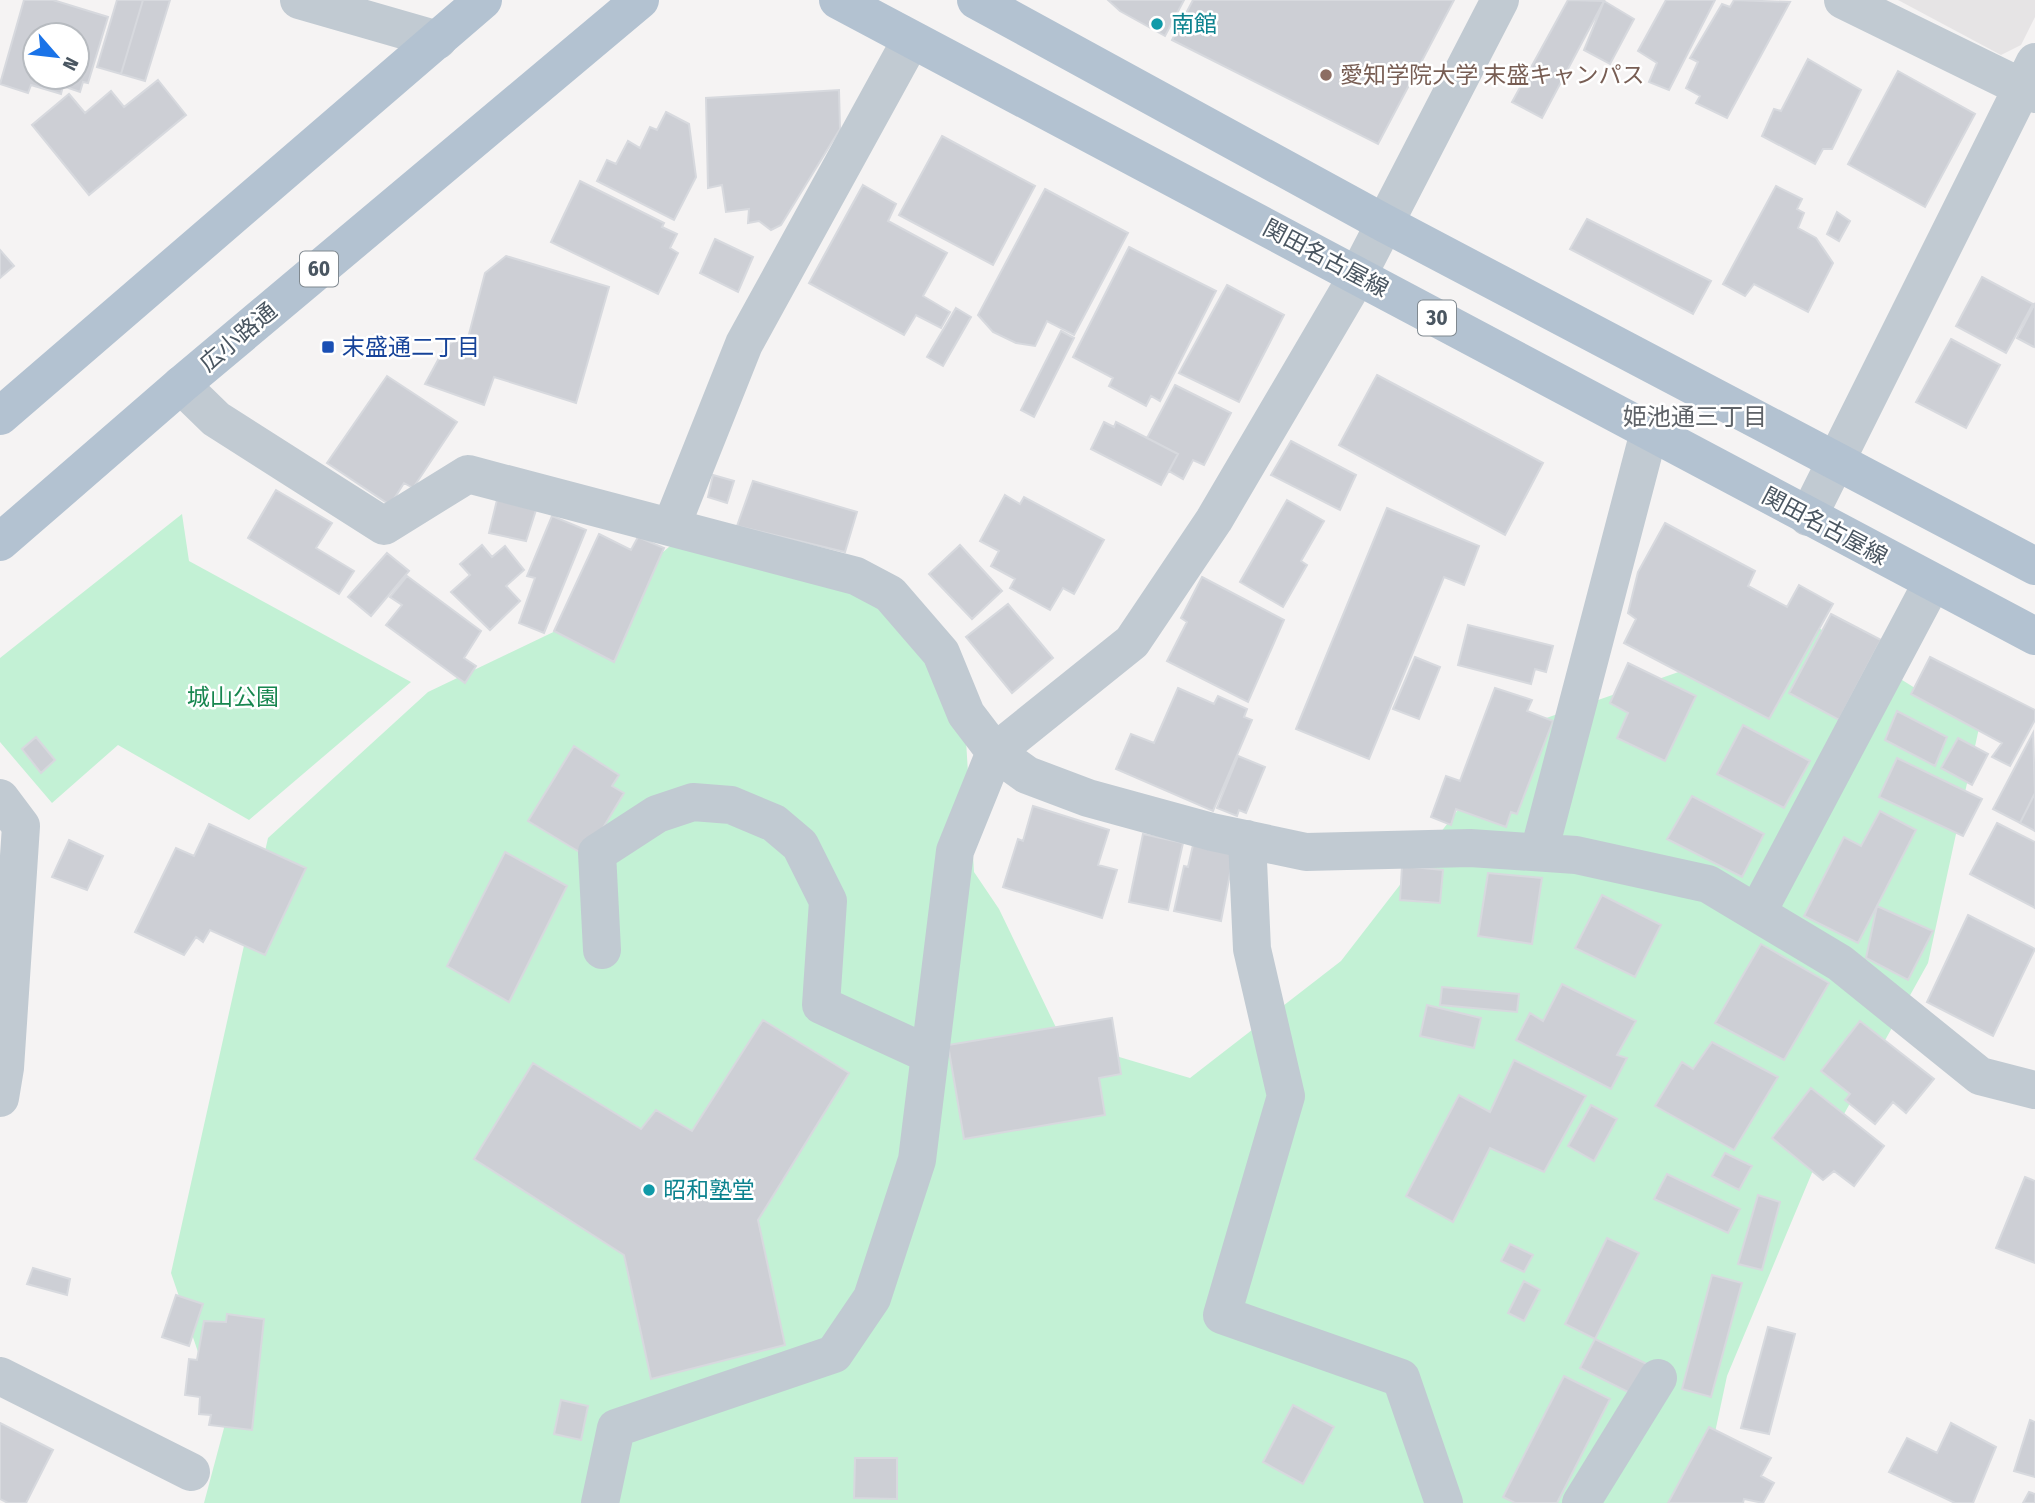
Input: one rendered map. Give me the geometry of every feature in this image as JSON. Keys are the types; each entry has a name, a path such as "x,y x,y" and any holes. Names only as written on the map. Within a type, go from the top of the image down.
{"main road":[{"path":"0,416 483,0"},
{"name":"広小路通","path":"0,542 181,385 640,0"},
{"name":"関田名古屋線","path":"838,0 2035,636"},
{"path":"976,0 1384,223 2035,566"}],"street":[{"path":"299,0 438,40"},
{"path":"600,1503 616,1428 834,1354 872,1298 917,1160 955,851 995,752 1132,642 1214,520 1357,275 1500,0"},
{"path":"1808,517 2031,81 1843,0"},
{"path":"671,527 744,344 911,40"},
{"path":"181,385 216,419 384,526 468,474 856,576 890,594 941,653 966,714 995,752 1027,775 1088,798 1306,852 1470,848 1539,852 1576,855 1708,884 1840,963 1980,1076 2035,1090"},
{"path":"1539,852 1649,432"},
{"path":"1757,913 1932,583"},
{"path":"0,798 21,826 5,1069 0,1098"},
{"path":"603,950 597,853 657,814 693,802 731,805 774,822 800,845 828,901 821,1005 928,1054"},
{"path":"1247,839 1252,949 1286,1096 1222,1315 1401,1378 1444,1503"},
{"path":"0,1376 191,1472"},
{"path":"1581,1503 1658,1378"}],"shaded area":[{"path":"1898,0 2035,0 2035,17 2021,45 2001,55"}],"green space":[{"name":"城山公園","path":"182,514 189,561 411,682 249,820 118,745 52,803 0,742 0,658"},
{"path":"677,540 870,595 921,648 966,740 974,872 999,909 1062,1040 1190,1078 1341,961 1523,726 1814,625 1979,728 1928,963 1814,1168 1727,1376 1700,1503 204,1503 224,1428 171,1273 268,838 428,692 593,613"}],"building":[{"path":"24,0 53,0 108,17 91,73 91,21 21,21 21,91 0,84"},
{"path":"117,0 143,0 121,74 97,67"},
{"path":"143,0 170,0 145,81 121,74"},
{"name":"南館","path":"1108,0 1184,0 1165,36 1120,11"},
{"name":"愛知学院大学 末盛キャンパス","path":"1193,0 1454,0 1378,144 1172,40"},
{"path":"1568,0 1604,1 1542,118 1512,102"},
{"path":"1666,0 1715,0 1669,90 1649,82 1657,63 1638,51"},
{"path":"1734,0 1790,2 1727,118 1696,103 1700,96 1686,88 1698,62 1690,58 1722,4 1730,7"},
{"path":"1604,1 1634,19 1610,64 1584,50"},
{"path":"1808,59 1861,90 1832,149 1823,149 1815,164 1762,136 1774,109 1781,111"},
{"path":"1898,71 1975,114 1925,207 1848,164"},
{"path":"158,80 186,115 89,195 32,125 69,94 85,113 111,91 124,107"},
{"path":"839,90 840,129 781,225 771,230 759,221 748,223 749,209 726,212 722,185 708,188 706,98"},
{"path":"666,112 689,124 696,177 674,220 597,181 607,160 616,164 628,141 640,148 650,127 657,130"},
{"path":"942,136 1035,186 993,265 899,215"},
{"path":"580,181 664,223 662,227 677,234 670,248 678,253 658,294 551,242"},
{"path":"863,185 896,204 888,221 947,253 923,296 950,312 941,328 916,315 904,335 809,283"},
{"path":"1776,186 1802,199 1797,209 1804,213 1798,228 1816,238 1833,263 1808,312 1754,284 1745,296 1723,284"},
{"path":"1045,189 1128,233 1074,335 1047,321 1035,346 1016,343 993,332 978,315"},
{"path":"1837,212 1850,221 1839,241 1827,234"},
{"path":"1587,219 1711,281 1693,314 1570,249"},
{"path":"715,239 753,257 738,292 700,273"},
{"path":"1129,247 1216,291 1160,401 1151,396 1146,406 1109,386 1113,378 1073,357"},
{"path":"0,250 14,266 0,278"},
{"path":"506,256 609,287 576,403 494,377 484,405 425,384 444,349 453,341 468,338 485,273"},
{"path":"1982,277 2033,304 2006,353 1956,326"},
{"path":"1227,285 1284,315 1239,402 1179,373"},
{"path":"2035,303 2035,346 2034,347 2017,338"},
{"path":"956,308 971,317 943,366 927,357"},
{"path":"1061,331 1074,338 1034,417 1021,410"},
{"path":"1951,339 2000,365 1966,428 1916,402"},
{"path":"1377,375 1543,463 1505,535 1339,445"},
{"path":"387,376 457,422 413,488 404,483 390,505 327,463"},
{"path":"1175,385 1231,413 1204,465 1193,460 1183,479 1169,471 1178,454 1147,438"},
{"path":"1104,422 1114,427 1116,422 1178,454 1161,485 1091,449"},
{"path":"1291,441 1356,475 1340,510 1271,475"},
{"path":"713,475 734,481 727,503 708,497"},
{"path":"753,481 857,512 845,552 737,526"},
{"path":"276,490 332,523 316,548 354,571 339,594 248,538"},
{"path":"1005,495 1020,504 1024,497 1104,540 1074,594 1063,588 1050,610 1010,588 1015,579 991,566 999,551 980,541"},
{"path":"497,500 536,510 526,541 489,533"},
{"path":"1287,500 1324,521 1301,561 1307,565 1283,607 1240,582"},
{"path":"1387,508 1479,546 1464,585 1444,577 1369,759 1296,729"},
{"path":"552,516 586,530 544,633 519,623 535,578 527,576"},
{"path":"1665,523 1755,571 1748,586 1787,607 1799,585 1833,604 1769,719 1624,643 1636,619 1628,613 1638,572"},
{"path":"599,534 631,550 638,537 664,548 614,662 554,631"},
{"path":"482,545 492,557 505,546 524,570 506,586 520,601 490,630 451,592 470,575 460,564"},
{"path":"960,545 1002,591 972,619 929,574"},
{"path":"387,553 409,571 371,616 348,597"},
{"path":"407,576 481,631 464,658 476,666 465,683 386,625 402,605 390,597"},
{"path":"1202,577 1284,620 1248,702 1167,661 1187,622 1181,618"},
{"path":"1008,604 1053,658 1012,693 966,637"},
{"path":"1831,614 1881,640 1839,720 1789,693"},
{"path":"1468,625 1553,646 1546,672 1535,669 1531,684 1458,665"},
{"path":"1415,657 1440,667 1419,719 1393,709"},
{"path":"1930,657 2035,710 2035,720 2010,766 1992,757 2002,743 1911,694"},
{"path":"1628,663 1696,696 1665,761 1617,738 1628,713 1610,703"},
{"path":"1178,688 1214,704 1218,696 1247,709 1244,717 1252,720 1213,811 1116,769 1131,734 1154,743"},
{"path":"1495,688 1532,700 1527,711 1553,721 1517,814 1511,812 1506,827 1456,809 1451,825 1431,817 1446,776 1460,781"},
{"path":"1897,711 1947,737 1935,766 1885,740"},
{"path":"1743,725 1810,761 1784,808 1717,774"},
{"path":"2033,733 2035,793 2020,823 1993,809"},
{"path":"36,737 55,760 41,773 22,749"},
{"path":"1958,738 1988,754 1972,785 1941,768"},
{"path":"574,746 619,775 612,786 624,793 586,856 528,821"},
{"path":"1238,756 1265,767 1246,813 1239,810 1237,816 1217,808"},
{"path":"1897,758 1982,799 1963,836 1879,797"},
{"path":"2035,793 2035,831 2020,823"},
{"path":"1692,796 1764,834 1742,877 1667,839"},
{"path":"1033,806 1109,830 1098,865 1117,870 1102,918 1003,887 1018,839 1023,841"},
{"path":"1880,811 1916,830 1858,943 1804,916 1844,837 1861,846"},
{"path":"1997,823 2035,842 2035,908 1970,874"},
{"path":"209,824 306,868 265,955 210,930 203,942 196,937 184,955 135,932 176,848 194,856"},
{"path":"1143,834 1183,843 1168,910 1129,902"},
{"path":"69,840 103,856 87,890 52,877"},
{"path":"1193,845 1234,853 1221,921 1174,911 1184,866 1188,867"},
{"path":"505,852 567,886 509,1002 447,966"},
{"path":"1402,866 1443,870 1440,903 1400,900"},
{"path":"1488,873 1542,878 1532,944 1478,936"},
{"path":"1602,895 1661,925 1635,977 1575,948"},
{"path":"1877,906 1933,931 1908,980 1866,958"},
{"path":"1968,915 2035,949 1993,1036 1927,1002"},
{"path":"1761,944 1829,983 1784,1060 1715,1023"},
{"path":"1562,984 1636,1021 1617,1055 1627,1058 1611,1089 1516,1040 1530,1013 1543,1021"},
{"path":"1442,987 1519,994 1517,1012 1440,1005"},
{"path":"1427,1005 1481,1018 1474,1048 1420,1036"},
{"path":"1112,1018 1121,1074 1099,1078 1105,1115 964,1139 948,1045"},
{"name":"昭和塾堂","path":"763,1020 849,1073 758,1220 785,1345 651,1379 624,1255 474,1159 533,1063 641,1129 656,1110 692,1131"},
{"path":"1860,1021 1934,1079 1906,1113 1893,1102 1875,1124 1845,1100 1850,1094 1821,1071"},
{"path":"1712,1042 1778,1077 1734,1150 1655,1106 1682,1062 1693,1069"},
{"path":"1514,1060 1586,1096 1544,1172 1490,1148 1453,1222 1406,1196 1459,1095 1490,1112"},
{"path":"1811,1088 1884,1146 1854,1186 1834,1171 1823,1180 1772,1138"},
{"path":"1591,1105 1617,1119 1594,1161 1568,1146"},
{"path":"1725,1153 1752,1166 1739,1190 1712,1176"},
{"path":"1667,1174 1740,1209 1728,1233 1654,1199"},
{"path":"2025,1177 2035,1181 2035,1263 1996,1248"},
{"path":"1758,1195 1780,1202 1762,1270 1738,1264"},
{"path":"1607,1238 1639,1253 1595,1339 1565,1324"},
{"path":"1510,1244 1533,1255 1524,1272 1501,1261"},
{"path":"33,1268 70,1279 67,1295 27,1284"},
{"path":"1712,1275 1742,1283 1711,1397 1682,1389"},
{"path":"1524,1281 1540,1290 1524,1321 1508,1313"},
{"path":"176,1295 203,1304 189,1346 162,1337"},
{"path":"227,1314 264,1319 252,1430 209,1425 211,1415 199,1414 200,1397 185,1395 189,1359 197,1360 204,1321 226,1322"},
{"path":"1768,1327 1795,1334 1769,1434 1741,1428"},
{"path":"1595,1339 1649,1365 1634,1395 1580,1368"},
{"path":"1564,1376 1610,1399 1557,1503 1515,1503 1503,1497"},
{"path":"561,1400 588,1406 581,1440 554,1434"},
{"path":"1293,1405 1334,1427 1303,1484 1263,1462"},
{"path":"2030,1420 2035,1422 2035,1477 2014,1471"},
{"path":"0,1423 53,1450 26,1503 8,1503 0,1499"},
{"path":"1951,1423 1996,1447 1973,1503 1955,1503 1889,1472 1907,1438 1937,1453"},
{"path":"1709,1427 1771,1458 1761,1476 1774,1483 1763,1503 1744,1499 1743,1503 1668,1503"},
{"path":"855,1458 897,1458 897,1499 854,1498"},
{"path":"2029,1492 2035,1494 2035,1503 2023,1503"}],"place":[{"name":"南館","path":"1157,24"},
{"name":"愛知学院大学 末盛キャンパス","path":"1326,75"},
{"name":"末盛通二丁目","path":"328,347"},
{"name":"昭和塾堂","path":"649,1190"}],"district":[{"name":"姫池通三丁目","path":"1695,417"}]}
